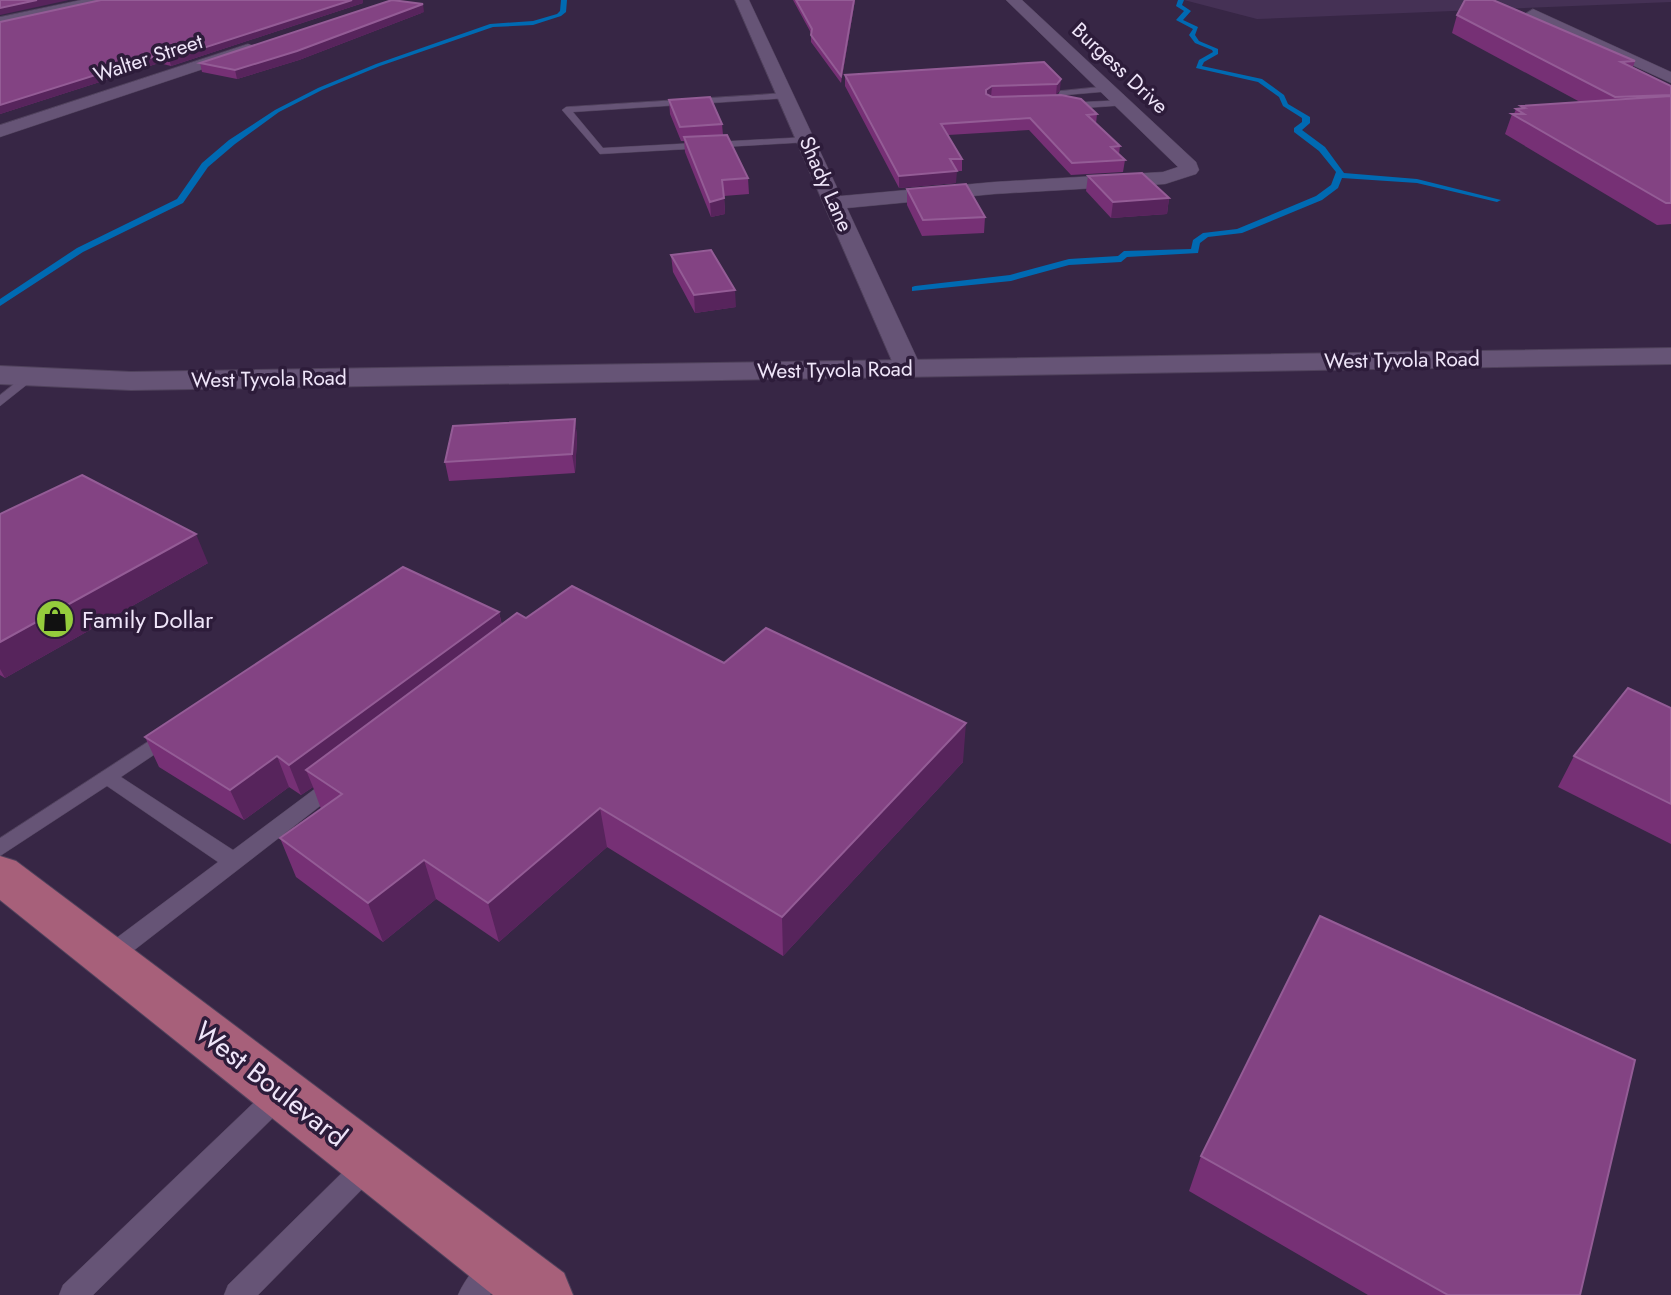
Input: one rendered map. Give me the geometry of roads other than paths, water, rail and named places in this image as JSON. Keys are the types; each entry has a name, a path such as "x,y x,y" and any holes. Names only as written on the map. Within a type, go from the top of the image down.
{"main road":[{"name":"West Boulevard","path":"0,874 371,1162 486,1278 542,1295"}],"street":[{"path":"0,22 102,0"},
{"name":"Shady Lane","path":"742,0 908,369"},
{"name":"Burgess Drive","path":"835,203 993,188 1165,178 1186,172 1189,166 1013,0"},
{"path":"1533,14 1671,78"},
{"name":"Walter Street","path":"0,131 265,43"},
{"name":"West Tyvola Road","path":"0,375 131,381 1671,356"}],"lane":[{"path":"1060,100 1063,93 1109,89"},
{"path":"786,96 566,110 600,151 807,140"},
{"path":"1046,100 1084,105 1124,103"},
{"path":"0,402 29,376"},
{"path":"0,848 183,726"},
{"path":"107,958 355,768"},
{"path":"107,777 233,861"},
{"path":"73,1295 281,1093"},
{"path":"238,1295 371,1162"}],"waterway":[{"path":"0,303 80,250 180,201 205,165 232,142 277,111 320,89 378,65 492,25 533,23 559,15 563,12 564,0"},
{"path":"915,289 1011,278 1069,262 1121,259 1124,254 1195,251 1196,242 1206,235 1239,231 1319,198 1335,186 1340,172 1322,149 1297,130 1306,123 1306,117 1285,105 1282,96 1260,80 1198,67 1201,61 1216,53 1215,49 1197,42 1192,35 1196,28 1179,20 1188,11 1179,6 1181,0"},
{"path":"1339,175 1417,181 1497,200"}],"place":[{"name":"Family Dollar","path":"55,619"}]}
